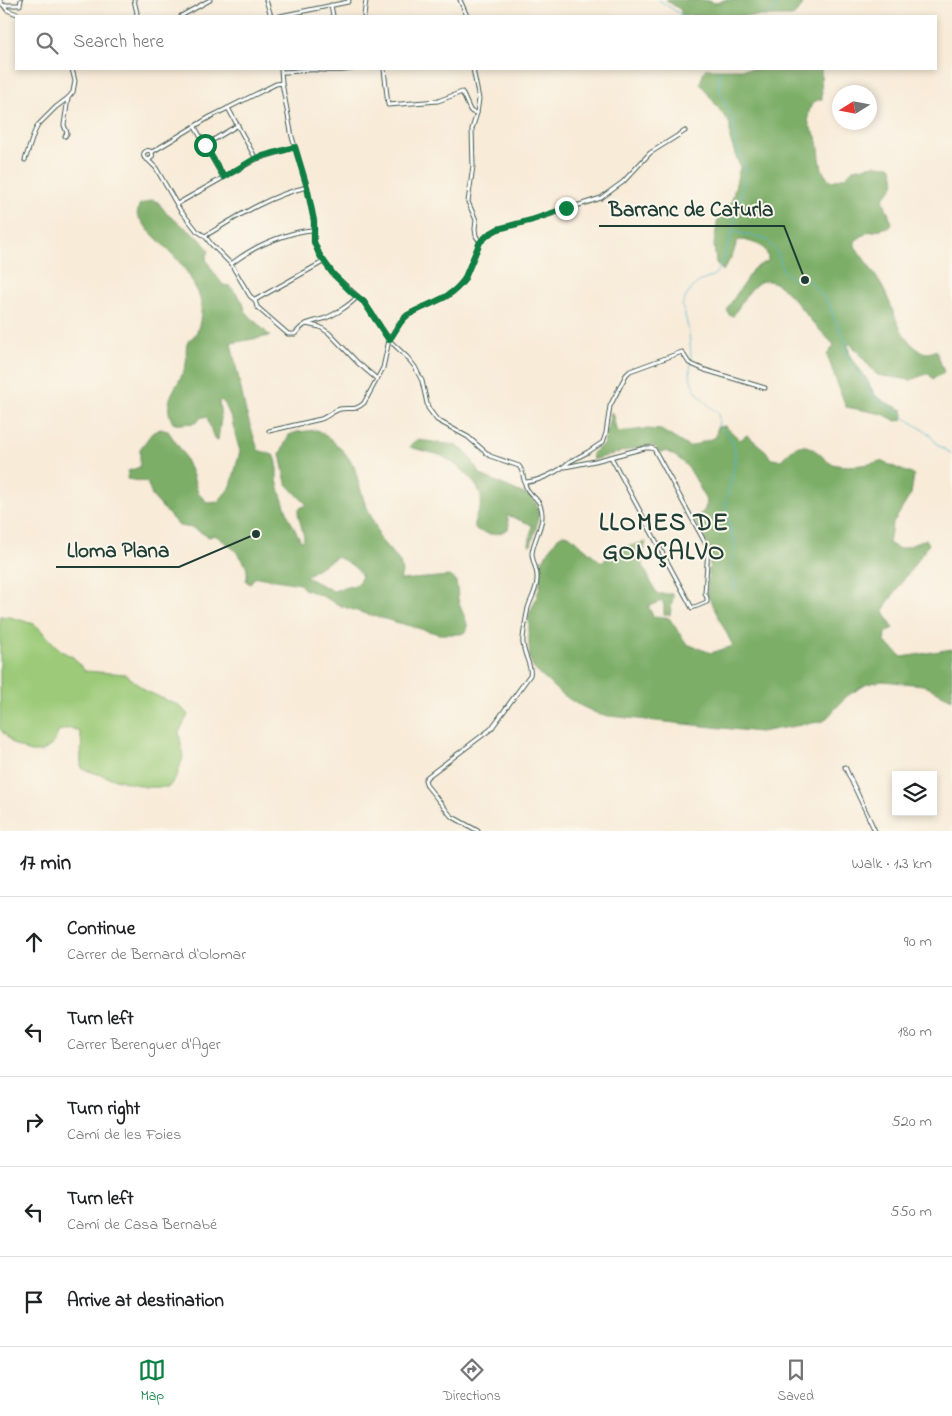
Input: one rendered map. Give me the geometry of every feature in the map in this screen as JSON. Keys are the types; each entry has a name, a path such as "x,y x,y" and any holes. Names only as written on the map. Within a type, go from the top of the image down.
{"street":[{"path":"0,0 3,7 20,15"},
{"path":"3,7 6,5 20,5 21,0"},
{"path":"134,0 136,15"},
{"path":"183,15 210,0"},
{"path":"266,0 271,15"},
{"path":"285,15 331,6 348,2 349,0"},
{"path":"364,15 366,0"},
{"path":"460,0 467,15"},
{"path":"331,6 333,15"},
{"path":"25,160 38,125 73,92 72,70"},
{"path":"314,70 293,73 282,70 282,83 295,147 307,187 314,221 315,246 323,262 365,305 389,340 407,357 417,371 422,382 428,408 437,420 468,437 490,456 519,466 522,469 528,492 536,497 540,504 542,515 532,552 538,579 536,590 529,606 522,641 531,673 491,729 425,780 427,786 451,816 478,831"},
{"path":"384,70 388,105 438,101 462,92 470,110 477,113"},
{"path":"473,70 479,99 472,129 473,166 468,202 476,220 476,236 480,242"},
{"path":"146,159 151,158 152,154 204,121 276,84 282,83"},
{"path":"65,136 67,133 64,126 68,98"},
{"path":"228,108 256,158"},
{"path":"205,145 238,125"},
{"path":"195,127 224,177"},
{"path":"269,431 321,419 341,409 357,408 364,403 384,366 389,340 400,322 407,315 446,297 460,285 464,280 480,242 489,234 498,229 601,198 623,182 650,153 685,131"},
{"path":"176,204 256,158 295,147"},
{"path":"156,168 144,157 144,152 148,150 152,154 156,168 176,204 197,231 231,264 258,307 288,334 295,334 305,324 326,318 357,297"},
{"path":"204,236 269,199 286,192 307,187"},
{"path":"231,264 250,250 263,244 299,232 314,230"},
{"path":"255,300 323,262"},
{"path":"305,324 323,328 377,379"},
{"path":"565,466 603,441 610,406 630,371 682,352 691,364 765,388"},
{"path":"525,482 534,481 565,466 612,457 645,448 651,448 656,451 708,548 707,602 692,608 612,457"},
{"path":"845,767 875,831"}],"green space":[{"path":"666,0 703,0 716,3 725,0 803,0 802,7 794,15 681,15 681,10"},
{"path":"705,70 821,70 822,99 813,103 810,108 808,121 818,142 824,174 832,181 845,177 853,169 875,165 892,167 894,184 883,198 892,223 890,226 868,232 855,241 855,246 882,286 904,335 915,347 923,352 928,353 936,350 944,372 933,379 929,374 926,374 911,380 877,375 850,343 848,346 850,356 866,378 875,395 903,410 902,420 896,421 883,414 846,407 827,355 834,345 810,320 792,297 778,285 770,281 763,281 754,286 733,316 729,315 727,309 753,269 768,262 768,258 765,250 760,246 742,240 737,241 733,254 723,271 716,263 714,245 717,223 723,211 732,200 740,167 730,139 730,124 700,83"},
{"path":"152,200 158,202 167,214 200,239 209,250 206,259 212,270 223,285 230,286 243,302 245,311 270,336 231,343 246,412 258,450 273,455 276,459 277,480 280,492 289,518 301,541 303,541 304,537 298,513 300,508 307,505 286,483 280,454 289,435 297,432 317,430 332,440 345,453 354,466 364,501 379,538 400,562 402,572 400,580 450,576 454,579 457,585 459,603 467,624 467,631 461,634 439,634 363,613 341,606 304,589 300,584 257,577 250,584 246,581 246,567 243,560 233,549 215,535 209,537 193,528 179,526 152,496 147,482 127,479 128,471 140,467 140,449 152,433 160,429 168,431 183,453 198,493 208,503 218,502 231,486 240,451 232,420 225,404 221,400 219,402 221,418 218,440 214,439 207,417 202,417 192,424 177,425 173,423 170,415 170,400 186,364 187,343 198,329 201,303 194,285 182,265 151,233 137,215 139,205","holes":["337,557 354,567 362,576 358,584 333,591 306,577"]},
{"path":"611,412 614,416 618,432 646,429 661,430 689,447 716,437 717,427 725,426 740,440 747,435 766,451 771,459 781,460 791,450 804,446 815,450 833,464 857,466 880,461 914,475 911,494 892,525 889,544 900,549 926,539 929,544 886,605 884,611 893,628 885,633 885,642 902,657 952,649 952,699 923,685 882,681 867,684 847,696 824,721 760,732 600,715 575,703 559,692 534,669 530,659 529,615 540,586 540,564 558,537 563,534 569,535 602,563 615,549 646,542 642,560 657,594 673,594 670,615 664,615 662,601 648,606 653,616 669,618 687,644 711,653 733,646 708,596 711,551 694,519 704,511 707,503 695,479 681,460 665,451 660,453 655,447 651,446 593,460 592,453 604,444"},
{"path":"418,440 455,445 467,453 481,475 531,497 537,508 538,520 531,545 529,545 532,525 507,515 509,524 508,529 505,531 492,534 476,529 474,524 481,504 481,497 473,481 459,467 444,457 410,447 412,443"},
{"path":"0,616 34,624 63,652 73,657 85,671 125,674 146,691 180,706 188,715 179,732 183,757 177,775 169,787 146,787 82,769 81,736 79,731 70,728 59,731 53,744 42,752 30,752 13,744 0,729"}],"waterway":[{"path":"659,0 682,15"},
{"path":"767,15 774,10 778,0"},
{"path":"719,70 720,92 732,116 736,145 745,165 746,174 732,231 766,239 777,252 784,272 795,281 800,278 810,282 829,303 834,318 846,341 846,351 851,363 867,385 871,394 927,432 938,445 952,454"},
{"path":"732,232 718,270 715,274 694,286 682,306 689,337 691,380 695,390 718,413 718,425 733,441 735,451 734,468 725,504 736,546 732,568 736,591"}],"place":[{"name":"Barranc de Caturla","path":"805,280"},
{"name":"Lloma Plana","path":"256,534"}],"district":[{"name":"LLOMES DE GONÇALVO","path":"664,538"}],"route":[{"path":"205,145 224,177 256,158 295,147 307,187 314,221 314,242 317,250 323,262 333,274 364,302 389,340 400,322 407,315 446,297 460,285 464,280 480,242 489,234 498,229 566,208"}]}
